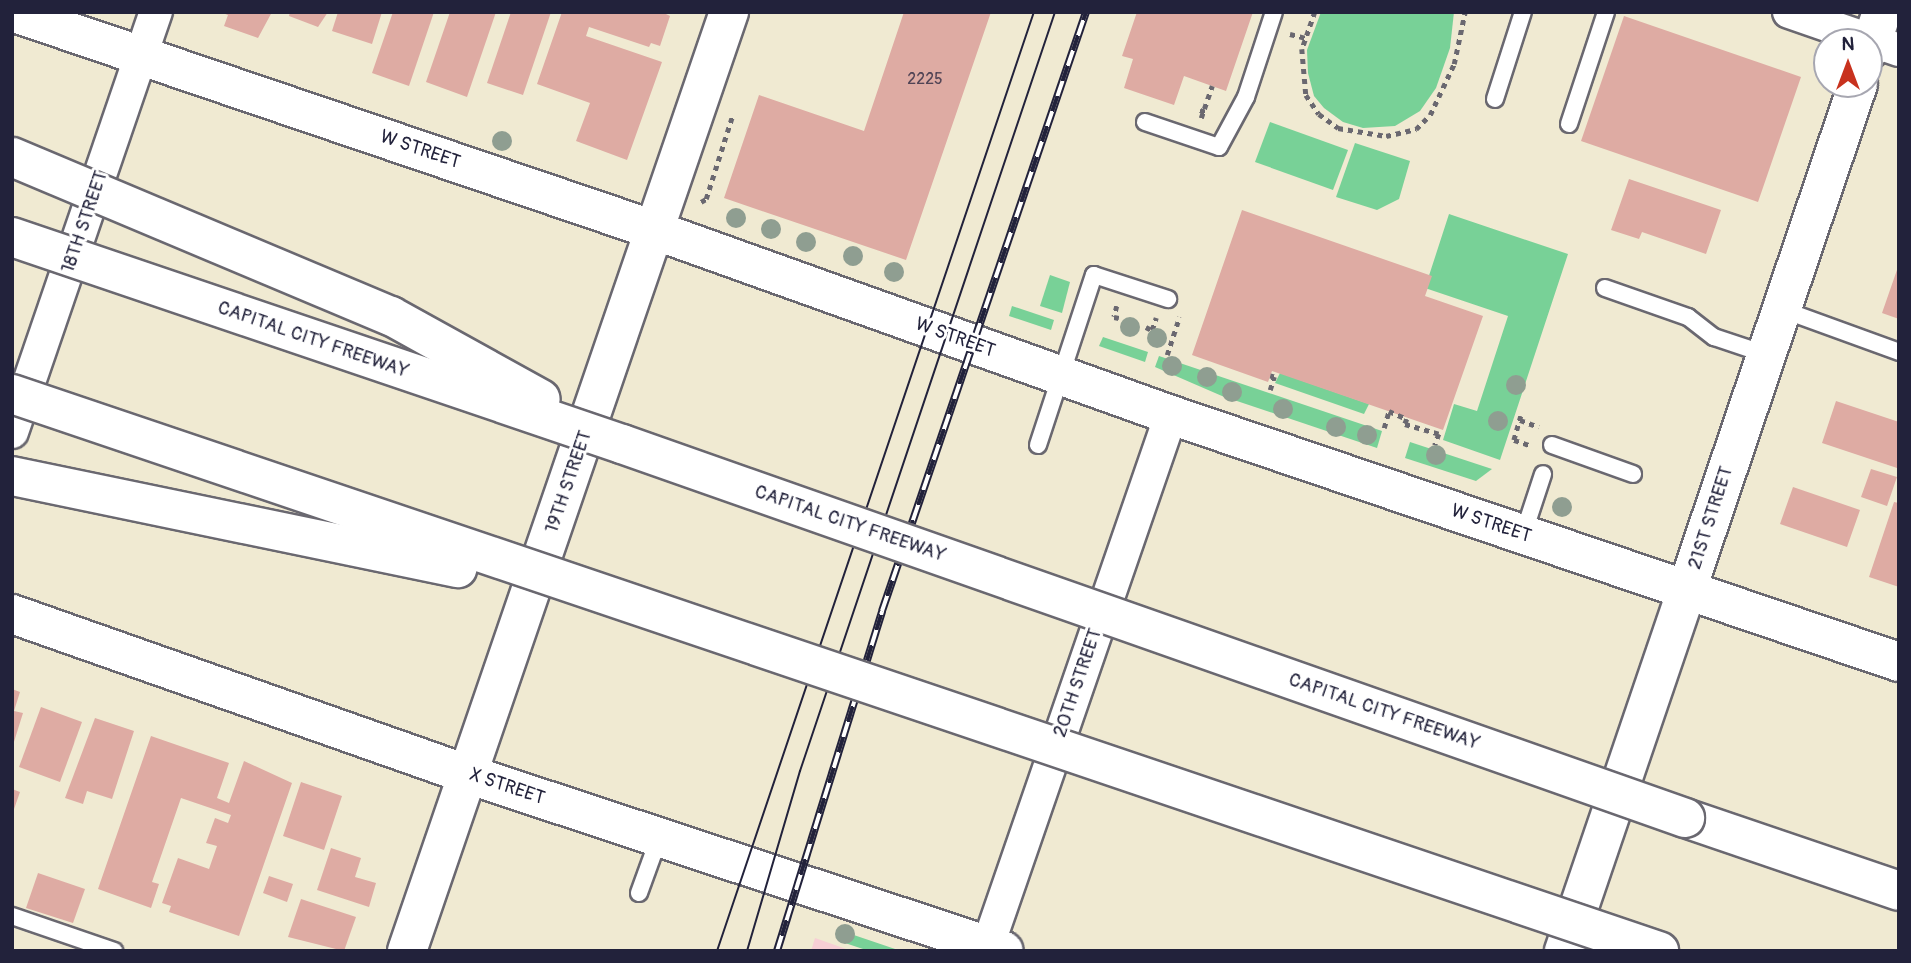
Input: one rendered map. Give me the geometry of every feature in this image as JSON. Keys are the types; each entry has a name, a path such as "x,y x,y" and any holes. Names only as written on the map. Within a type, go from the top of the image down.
{"main road":[{"name":"W STREET","path":"12,12 657,231 1171,415 1899,662"},
{"name":"19TH STREET","path":"407,951 657,231 729,12"},
{"name":"21ST STREET","path":"1564,951 1853,98"},
{"path":"12,157 391,316 622,444"},
{"name":"CAPITAL CITY FREEWAY","path":"12,237 622,444 1899,891"},
{"path":"12,394 615,601 1659,951"},
{"path":"12,476 615,601"},
{"name":"X STREET","path":"12,614 467,774 993,949"},
{"name":"CAPITAL CITY FREEWAY","path":"1685,818 1899,877"}],"street":[{"name":"18TH STREET","path":"12,432 156,12"},
{"path":"1789,12 1845,28"},
{"name":"20TH STREET","path":"993,949 1171,415"}],"lane":[{"path":"1145,122 1219,147 1246,97 1274,12"},
{"path":"1495,99 1523,12"},
{"path":"1569,124 1606,12"},
{"path":"1038,445 1094,275 1168,299"},
{"path":"1605,288 1688,317 1714,337 1765,354"},
{"path":"1781,310 1899,352"},
{"path":"1552,445 1633,474"},
{"path":"1522,535 1543,474"},
{"path":"639,893 659,838"},
{"path":"12,916 63,942 114,951"}],"path":[{"path":"1315,12 1302,49 1306,95 1319,114 1338,128 1386,136 1416,129 1430,115 1454,64 1465,12"},
{"path":"1194,139 1212,86"},
{"path":"1167,355 1180,314 1168,299"},
{"path":"1146,327 1152,330"},
{"path":"1270,376 1274,377 1270,390"},
{"path":"1384,428 1390,411 1407,419 1405,424 1439,434 1436,445"},
{"path":"1514,440 1521,416"}],"shaded area":[{"path":"815,938 852,951 811,951"}],"green space":[{"path":"1321,12 1454,12 1450,48 1436,88 1420,111 1395,126 1363,128 1343,122 1324,108 1314,96 1308,73 1307,50"},
{"path":"1270,122 1348,150 1333,190 1255,162"},
{"path":"1355,143 1410,161 1399,199 1377,210 1336,197"},
{"path":"1449,214 1568,254 1500,460 1443,440 1454,404 1477,411 1508,316 1425,288"},
{"path":"1050,275 1070,282 1062,313 1040,306"},
{"path":"1012,306 1054,320 1051,330 1009,316"},
{"path":"1103,337 1148,352 1145,362 1099,346"},
{"path":"1159,356 1382,431 1377,448 1222,396 1155,367"},
{"path":"1280,373 1369,404 1364,414 1275,383"},
{"path":"1410,442 1492,469 1476,481 1405,458"},
{"path":"842,931 901,951 869,951 839,941"}],"building":[{"path":"220,12 272,12 258,38 224,26 228,15"},
{"path":"290,12 328,12 318,27 289,16"},
{"path":"338,12 382,12 372,44 332,31"},
{"path":"393,12 434,12 409,86 372,73"},
{"path":"450,12 496,12 467,97 426,82"},
{"path":"511,12 551,12 523,95 487,83"},
{"path":"562,12 662,12 670,16 660,46 651,43 649,47 589,27 586,36 662,62 627,160 576,141 590,103 537,84"},
{"path":"904,12 991,12 906,260 724,198 759,95 864,131"},
{"path":"1137,12 1253,12 1226,91 1184,76 1174,105 1124,88 1133,59 1122,56"},
{"path":"1624,16 1801,77 1758,202 1581,141"},
{"path":"1629,179 1721,210 1706,254 1642,232 1639,239 1611,230"},
{"path":"1242,210 1432,276 1425,296 1483,316 1443,430 1272,371 1268,382 1192,355"},
{"path":"1899,267 1899,319 1882,313"},
{"path":"1836,401 1899,422 1897,468 1822,443"},
{"path":"1871,469 1897,477 1887,506 1861,497"},
{"path":"1793,487 1860,510 1847,547 1780,524"},
{"path":"1894,502 1899,503 1899,587 1869,577"},
{"path":"12,689 20,692 14,711 23,713 13,745"},
{"path":"41,707 82,722 60,782 19,767"},
{"path":"95,718 134,731 112,799 87,791 83,804 65,798"},
{"path":"151,736 229,763 217,798 229,803 244,761 292,783 239,936 169,912 171,906 162,903 178,858 209,869 217,846 206,843 215,818 228,823 231,815 181,798 152,882 159,884 151,908 98,889"},
{"path":"301,782 342,796 324,850 283,836"},
{"path":"12,789 20,792 13,812 12,812"},
{"path":"331,848 361,858 355,877 376,883 369,907 317,890"},
{"path":"38,873 85,889 73,923 26,908"},
{"path":"269,876 293,884 287,902 263,893"},
{"path":"301,899 356,917 344,951 288,937"}],"tram line":[{"path":"717,951 1034,12"},
{"path":"747,951 800,771 1055,12"}],"railway":[{"path":"777,951 882,611 1086,12"}]}
